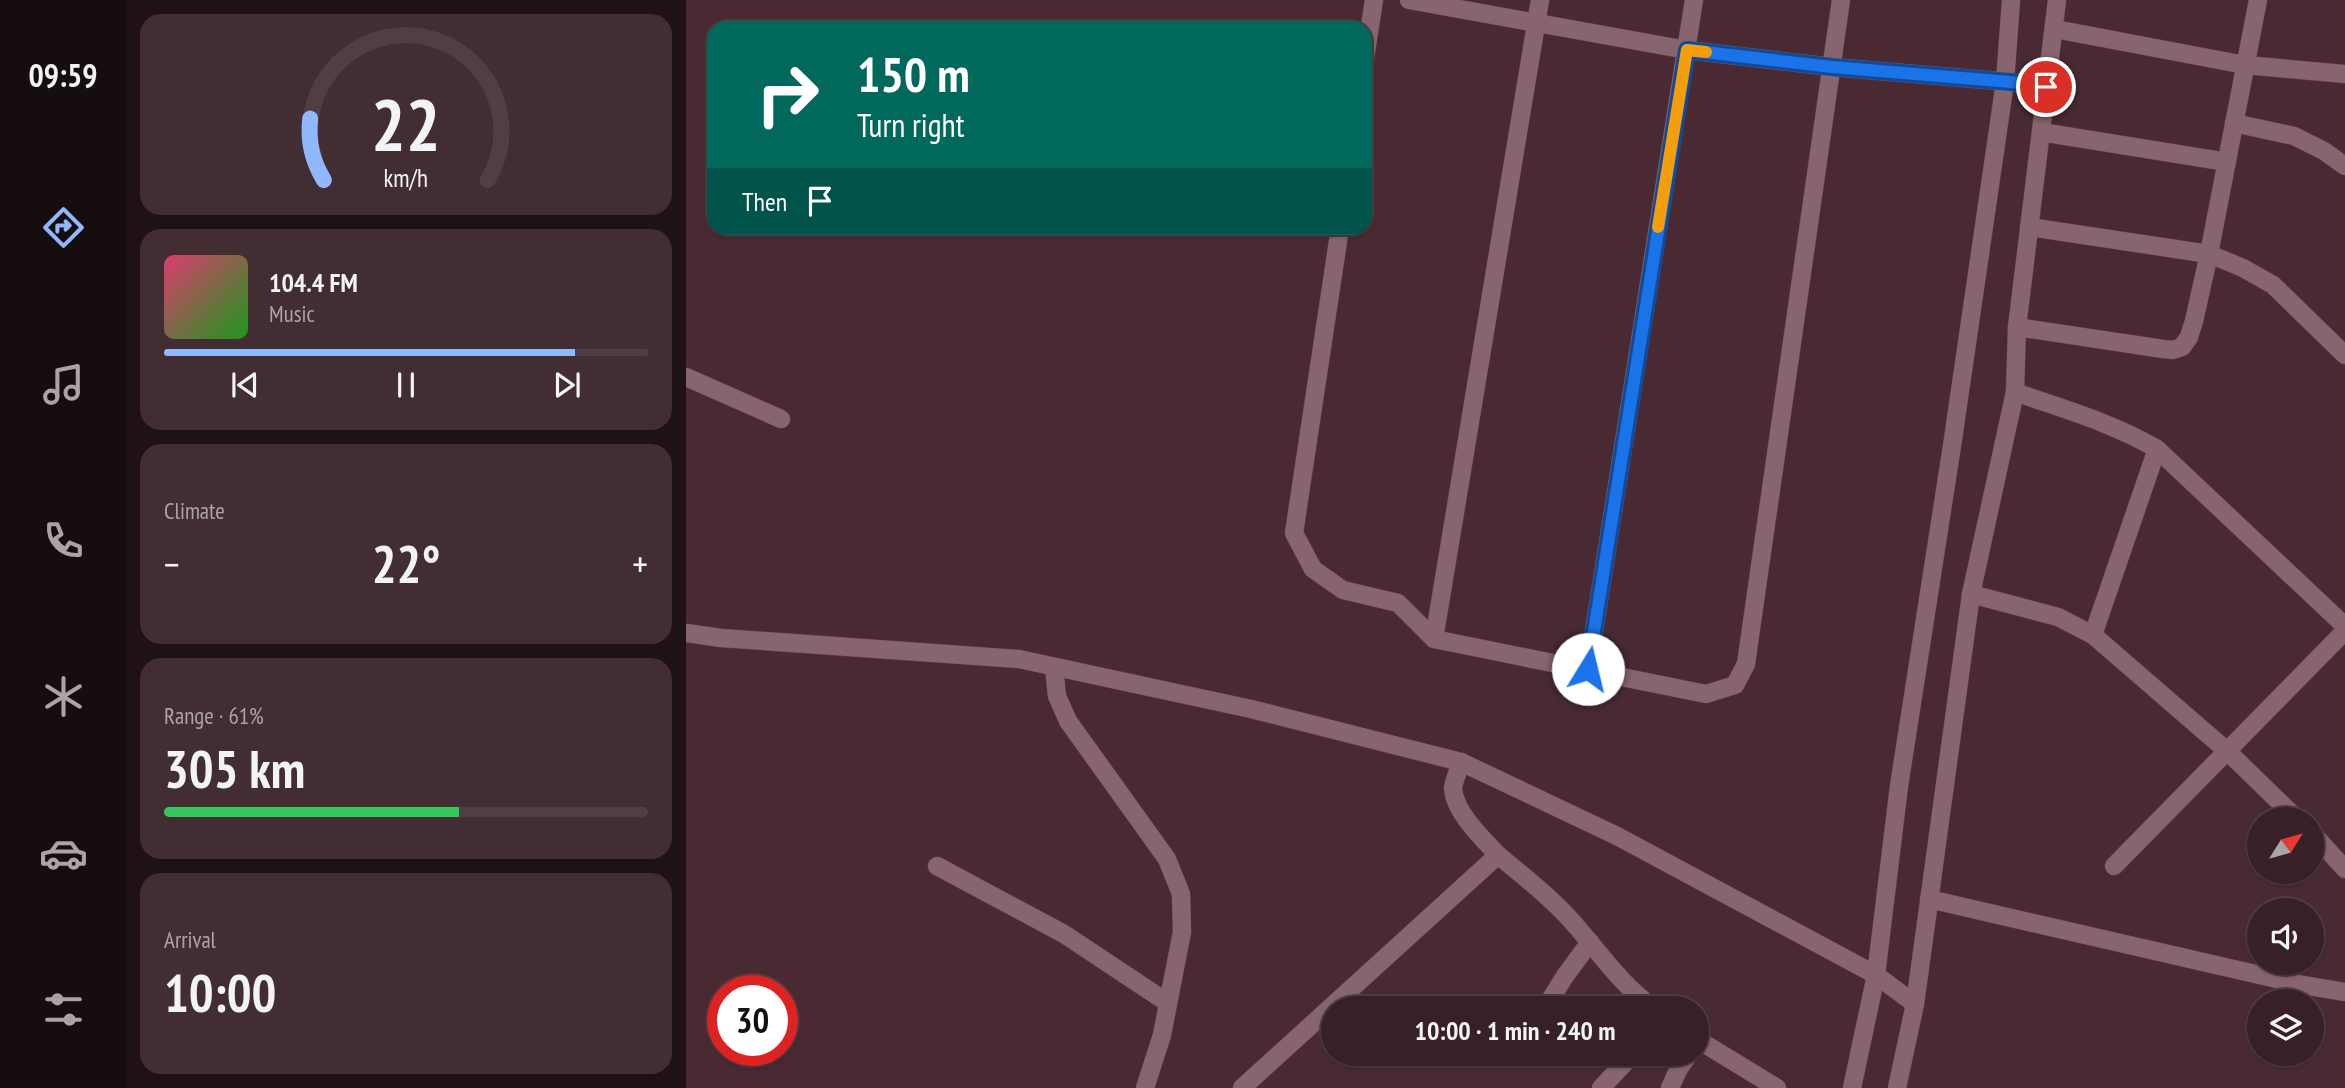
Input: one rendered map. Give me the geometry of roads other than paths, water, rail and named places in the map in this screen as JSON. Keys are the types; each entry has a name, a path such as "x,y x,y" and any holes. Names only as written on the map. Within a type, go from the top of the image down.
{"street":[{"path":"1371,21 1374,0"},
{"path":"1409,0 1687,50 1832,67 2046,85"},
{"path":"1434,639 1540,0"},
{"path":"1588,669 1694,0"},
{"path":"1339,235 1294,533 1313,569 1343,590 1398,603 1434,639 1706,694 1735,685 1746,664 1841,0"},
{"path":"1852,1088 1875,975 1899,786 2005,82 2011,0"},
{"path":"1897,1088 1915,1004 1971,593 2015,392 2017,327 2057,0"},
{"path":"2017,327 2174,350 2182,347 2189,337 2209,254 2258,0"},
{"path":"2055,29 2245,65 2345,74"},
{"path":"2234,123 2294,136 2324,150 2345,166"},
{"path":"2040,132 2227,162"},
{"path":"2029,227 2209,254 2243,268 2273,285 2345,355"},
{"path":"686,377 780,419"},
{"path":"2015,392 2103,422 2157,449 2345,628 2115,866"},
{"path":"2094,635 2157,449"},
{"path":"1971,593 2058,617 2094,635 2227,751 2285,807"},
{"path":"686,633 720,638 1019,659 1251,709 1461,762 1617,836 1875,975 1915,1004"},
{"path":"1055,667 1057,696 1068,720 1160,848 1181,894 1182,932 1162,1035 1145,1088"},
{"path":"1461,762 1453,789 1470,824 1498,855 1545,894 1638,996"},
{"path":"2324,846 2345,869"},
{"path":"1242,1088 1498,855"},
{"path":"937,866 1064,934 1168,1003"},
{"path":"1929,899 2303,985 2345,992"},
{"path":"1552,996 1590,942"},
{"path":"1709,1051 1777,1088"},
{"path":"1601,1088 1622,1066"},
{"path":"1670,1088 1681,1066"}]}
